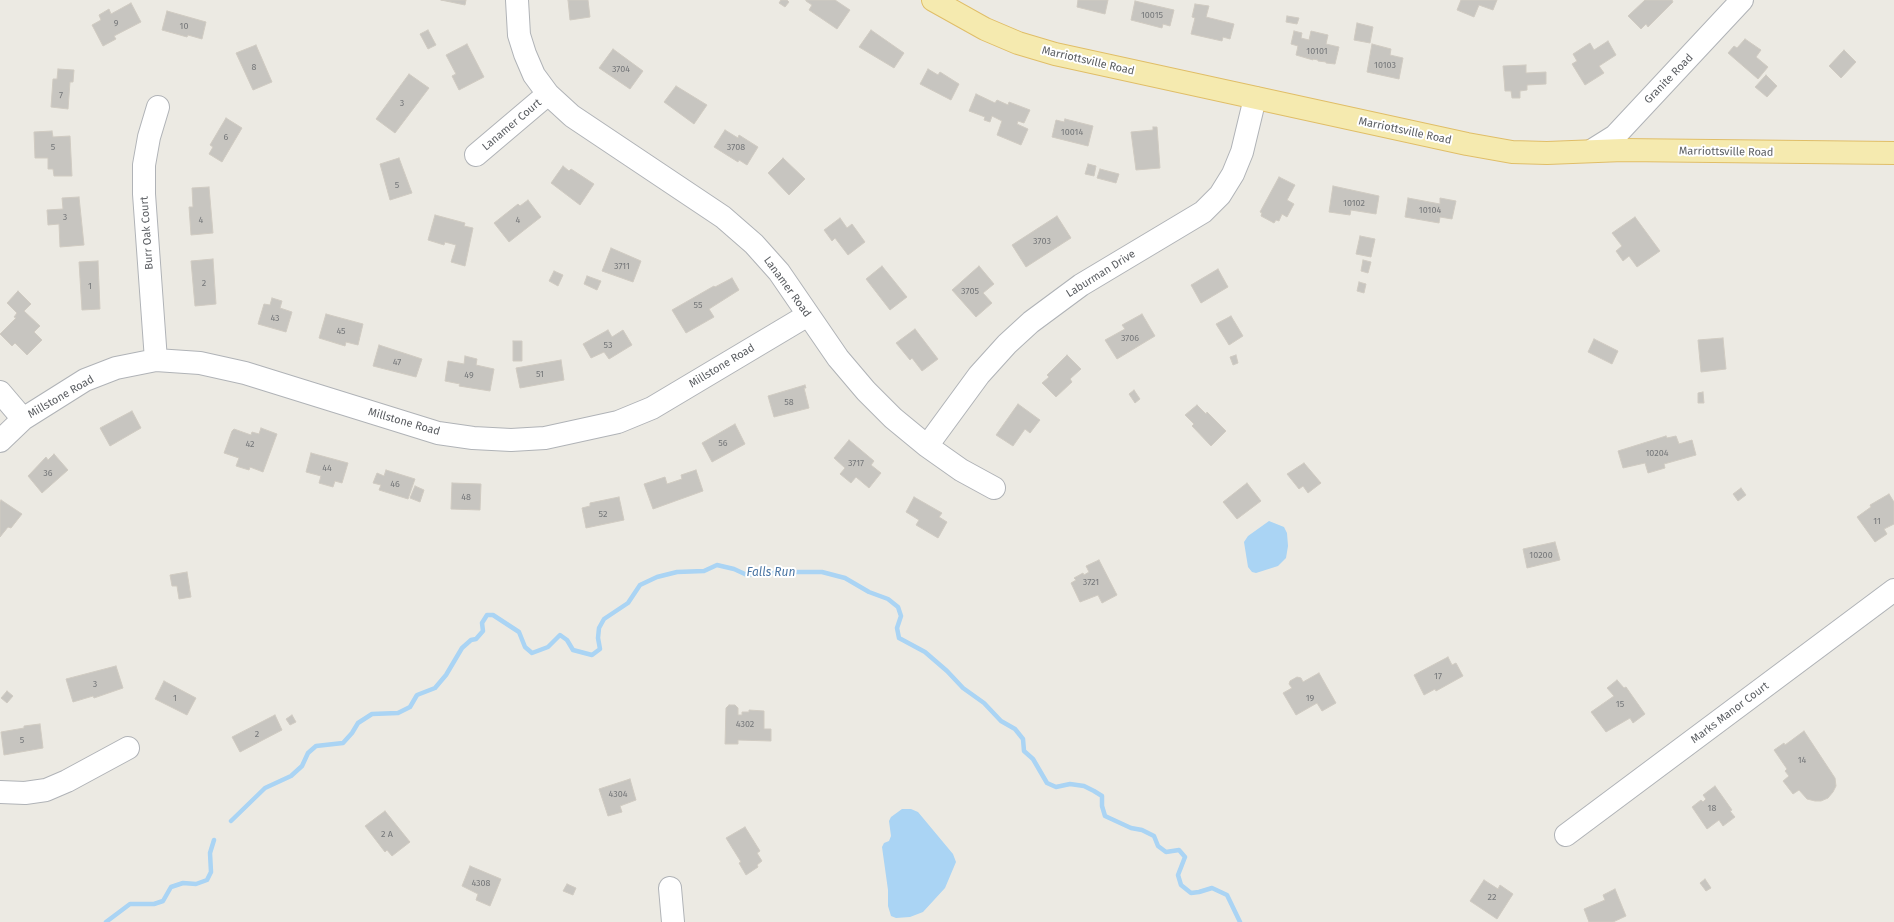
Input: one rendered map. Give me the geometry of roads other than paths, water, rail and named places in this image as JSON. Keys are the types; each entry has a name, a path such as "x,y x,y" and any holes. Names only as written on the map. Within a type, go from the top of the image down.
{"main road":[{"name":"Marriottsville Road","path":"933,0 985,29 1038,49 1077,60 1467,144 1512,152 1547,153 1591,151 1894,153"}],"street":[{"name":"Lanamer Road","path":"517,0 519,35 525,54 534,75 548,94 572,116 723,217 754,244 779,272 838,358 866,391 926,446 961,470 994,488"},
{"name":"Granite Road","path":"1591,151 1615,136 1742,0"},
{"name":"Lanamer Court","path":"476,155 548,94"},
{"name":"Laburman Drive","path":"926,446 979,374 1006,344 1031,322 1081,285 1203,212 1220,195 1233,174 1242,152 1255,98"},
{"name":"Burr Oak Court","path":"156,360 144,194 144,165 158,106"},
{"name":"Millstone Road","path":"0,441 23,419 85,380 116,368 156,360 200,363 244,373 438,433 473,438 511,440 545,438 618,422 652,408 808,316"},
{"path":"0,392 23,419"},
{"name":"Marks Manor Court","path":"1566,835 1894,590"},
{"path":"0,792 25,793 46,790 67,781 128,748"},
{"path":"670,888 673,922"}],"water":[{"path":"1269,521 1284,527 1287,533 1288,546 1286,558 1278,566 1256,573 1252,572 1248,567 1244,542 1248,536"},
{"path":"902,809 911,809 918,812 953,854 956,862 945,888 923,912 910,917 896,918 891,916 888,906 888,890 882,847 884,843 889,841 891,836 889,821 891,817"}],"waterway":[{"name":"Falls Run","path":"231,821 265,788 291,776 302,766 308,753 316,746 343,743 358,723 372,714 398,713 410,707 417,695 435,688 446,675 462,648 471,640 476,639 483,631 482,623 487,615 493,615 519,632 525,647 532,653 548,647 560,635 567,640 573,650 592,655 600,649 598,638 599,628 604,619 628,603 640,585 657,577 677,572 704,571 717,565 734,569 747,575 785,572 822,572 845,578 869,592 888,599 898,607 901,616 897,628 899,638 925,652 947,671 963,688 984,703 1001,721 1015,729 1023,739 1024,751 1033,759 1047,783 1056,787 1070,784 1084,786 1094,791 1102,796 1102,806 1105,816 1131,828 1142,830 1154,836 1158,846 1166,852 1179,850 1185,857 1178,875 1181,885 1191,893 1212,888 1227,895 1240,922"},
{"name":"Falls Run","path":"106,922 130,904 154,904 163,901 171,887 183,883 196,884 207,880 211,872 210,853 214,840"}]}
